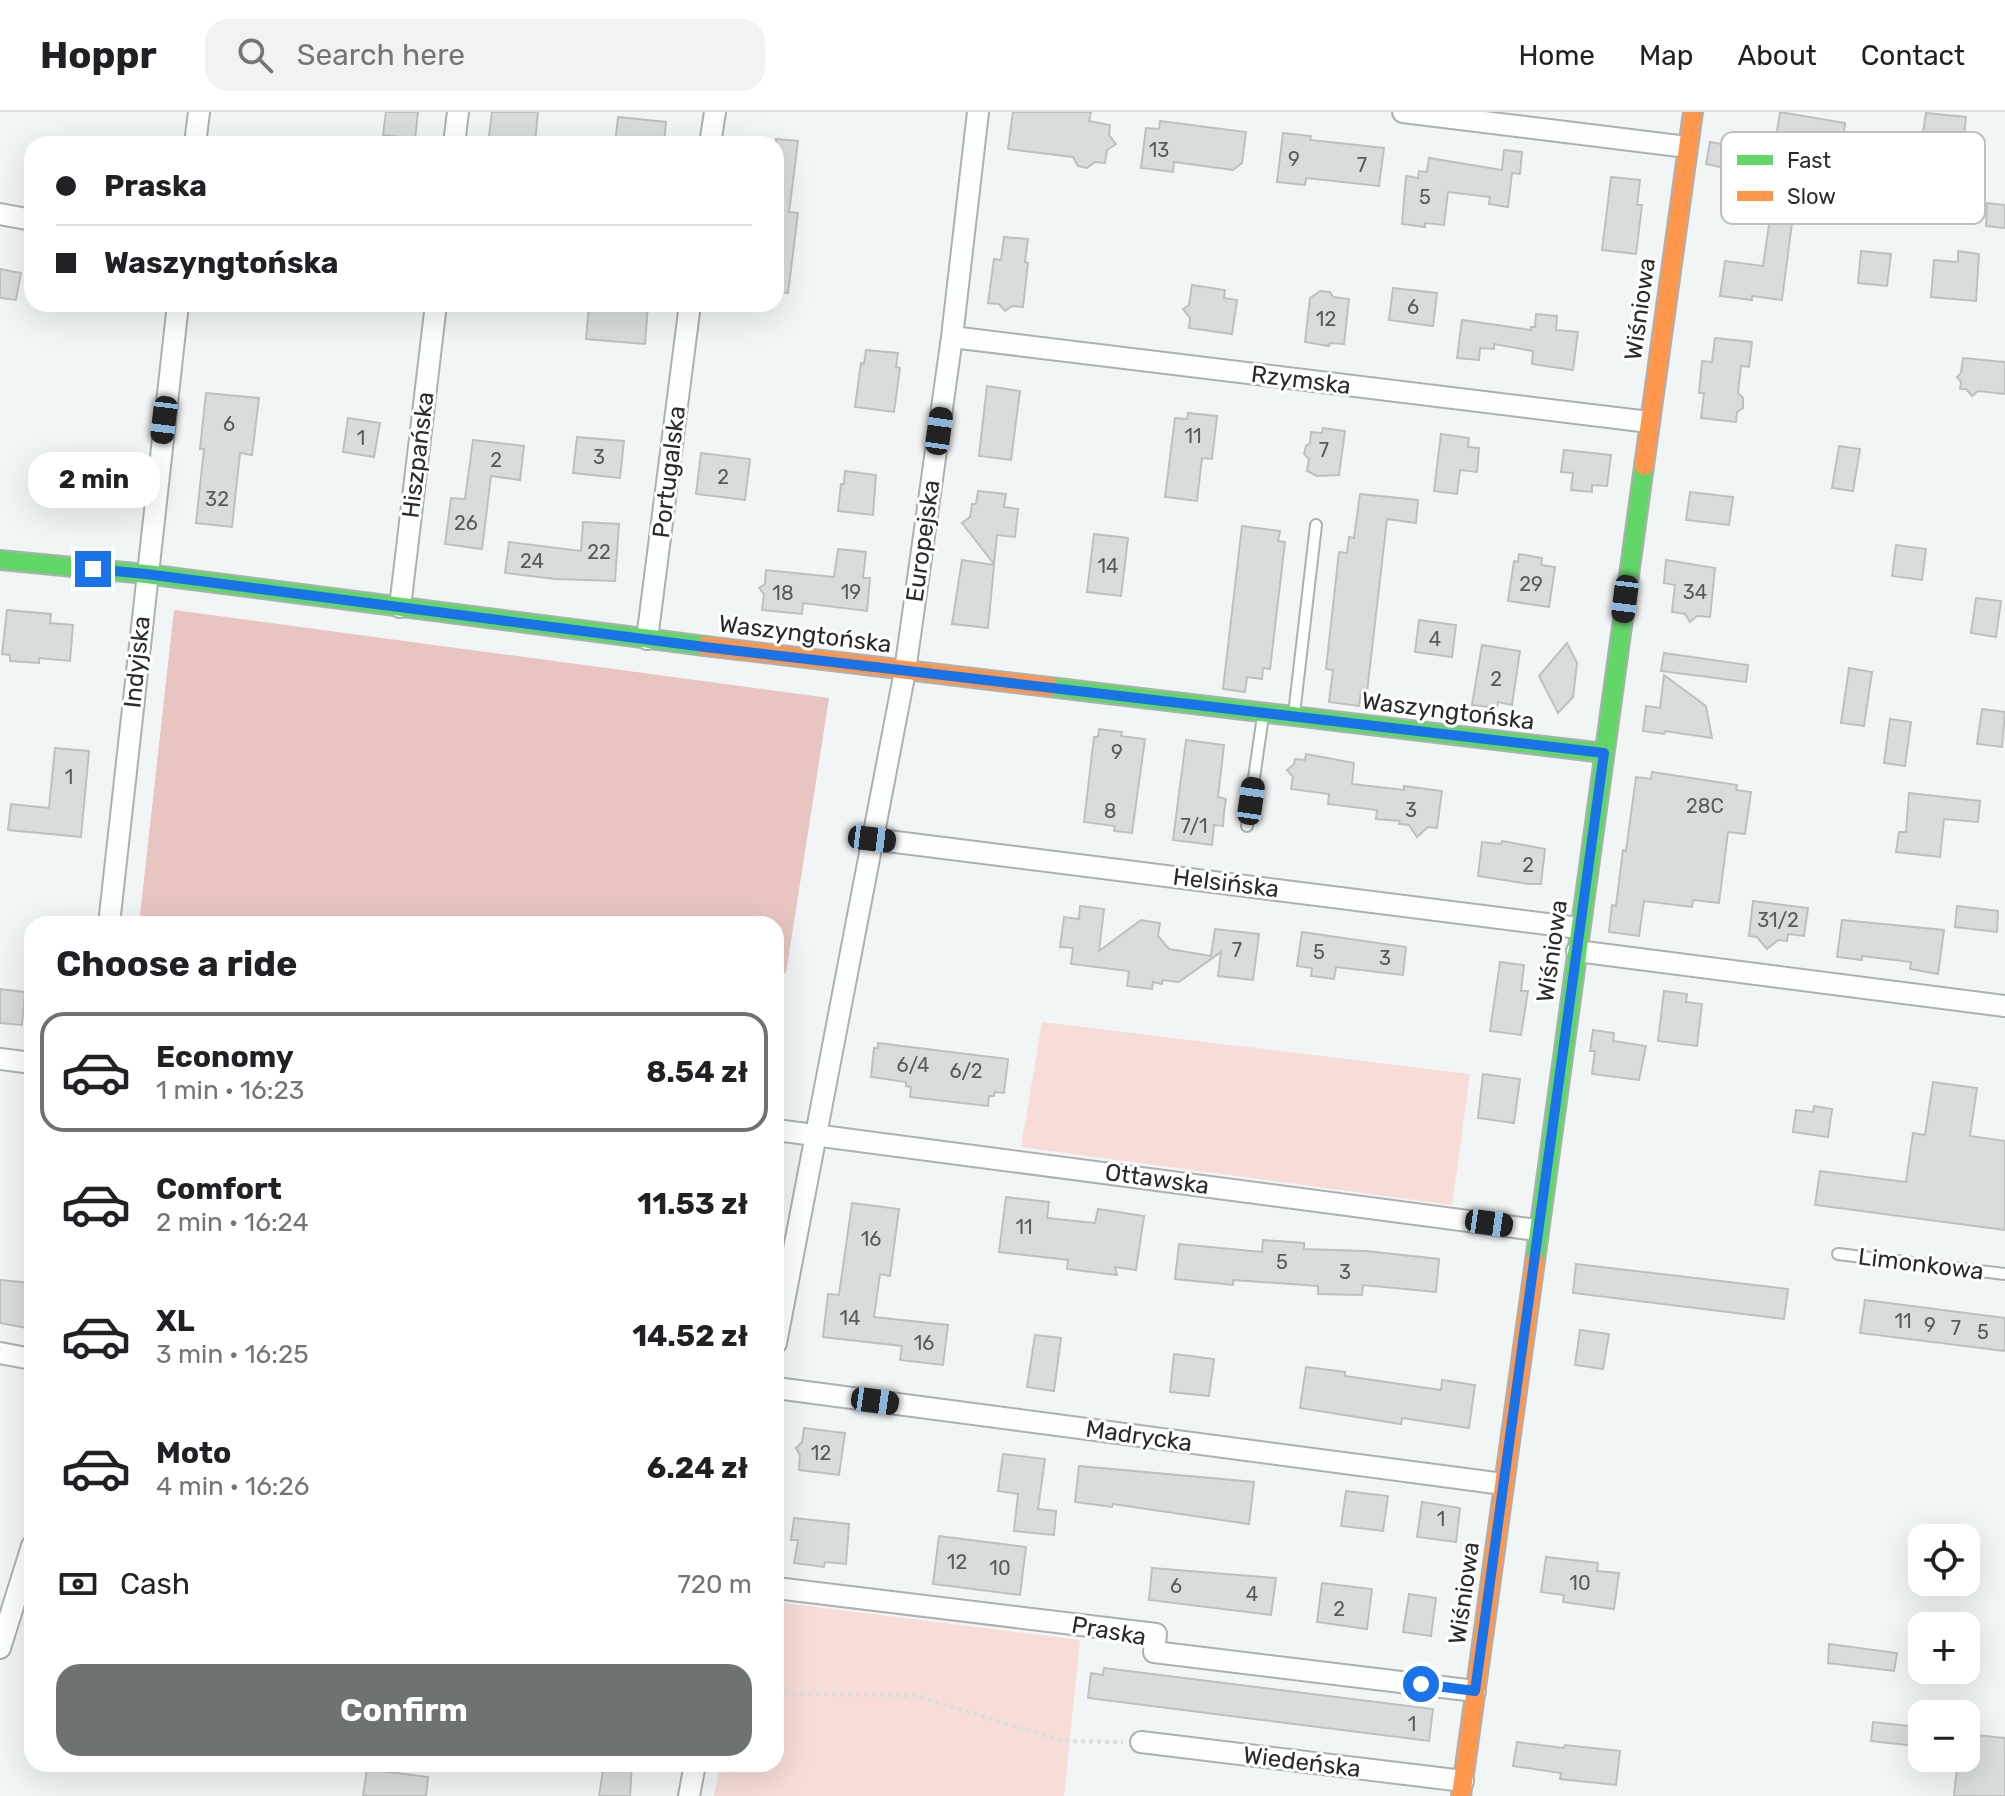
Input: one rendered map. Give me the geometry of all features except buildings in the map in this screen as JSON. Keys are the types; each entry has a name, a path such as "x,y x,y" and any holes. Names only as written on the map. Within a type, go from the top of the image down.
{"street":[{"path":"196,136 199,112"},
{"path":"455,136 458,112"},
{"path":"711,136 715,112"},
{"name":"Europejska","path":"784,1302 905,671 952,337 978,112"},
{"path":"1403,112 1687,147"},
{"name":"Wiśniowa","path":"1462,1788 1693,112"},
{"path":"0,214 24,218"},
{"name":"Indyjska","path":"110,916 177,312"},
{"name":"Hiszpańska","path":"400,607 435,312"},
{"name":"Portugalska","path":"647,639 689,312"},
{"name":"Rzymska","path":"952,337 1649,422"},
{"name":"Waszyngtońska","path":"0,560 146,574 905,671 1604,753"},
{"name":"Helsińska","path":"872,839 1579,928"},
{"path":"1577,951 2005,1006"},
{"path":"0,1059 24,1062"},
{"name":"Ottawska","path":"784,1131 1537,1230"},
{"path":"0,1353 24,1358"},
{"name":"Madrycka","path":"784,1389 1503,1484"},
{"name":"Praska","path":"784,1589 1156,1634 1154,1652 1475,1691"},
{"path":"0,1648 23,1604"},
{"name":"Wiedeńska","path":"1141,1742 1462,1788"},
{"path":"689,1796 694,1772"}],"lane":[{"path":"1294,717 1316,525"},
{"path":"1247,826 1263,714"},
{"name":"Limonkowa","path":"1838,1254 2005,1274"}],"path":[{"path":"784,1693 917,1696 1062,1741 1141,1742"}],"shaded area":[{"path":"174,610 829,698 786,973 784,916 140,916"},
{"path":"1042,1022 1470,1074 1452,1205 1021,1147"},
{"path":"784,1603 1080,1640 1064,1796 714,1796 718,1772 784,1772"}],"traffic: fast":[{"path":"1535,1261 1644,466"},
{"path":"0,560 146,574 705,646"},
{"path":"1049,687 1604,753"}],"traffic: slow":[{"path":"1644,466 1693,112"},
{"path":"705,646 1049,687"},
{"path":"1461,1796 1535,1261"}],"route":[{"path":"93,569 705,647 1604,753 1475,1691 1421,1684"}]}
